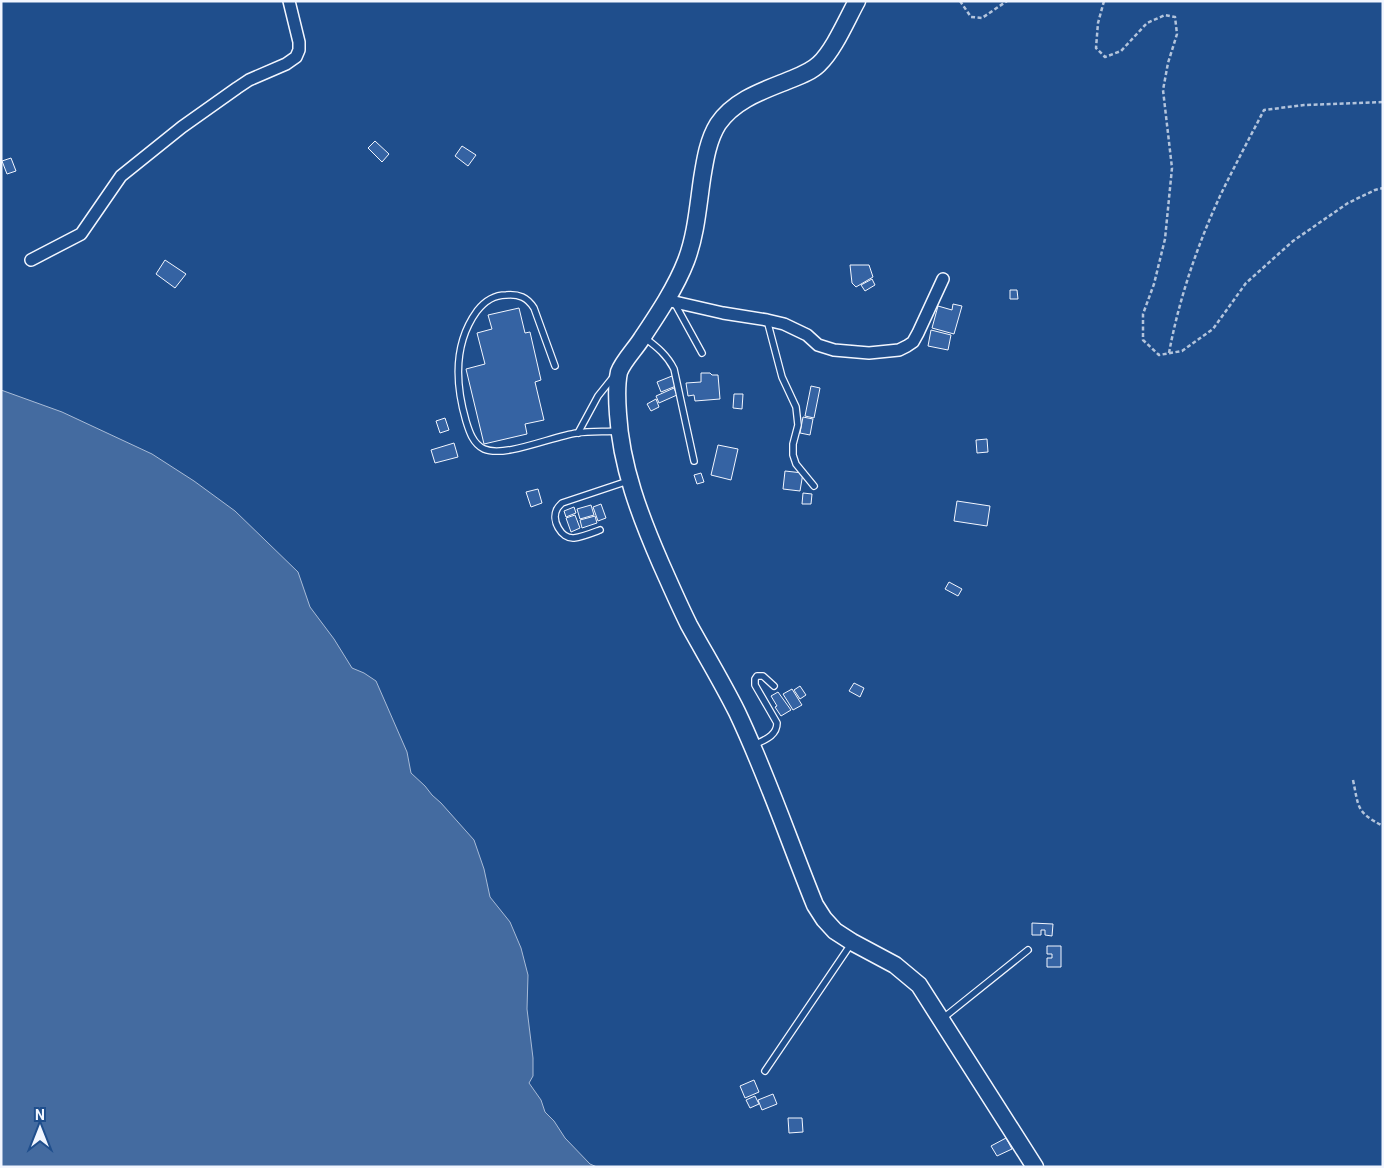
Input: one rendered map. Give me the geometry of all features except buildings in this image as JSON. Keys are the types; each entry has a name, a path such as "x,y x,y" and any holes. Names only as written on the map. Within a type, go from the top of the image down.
{"street":[{"path":"31,260 81,234 121,176 175,132 249,80 286,64 296,57 299,50 299,42 289,1"},
{"path":"857,1 827,54 819,64 808,72 746,98 730,110 718,124 704,162 697,214 686,260 670,301 620,370 617,384 619,431 630,481 642,518 673,592 733,705 752,746 815,905 824,919 852,942 895,965 919,985 1035,1167"},
{"path":"670,301 784,324 811,337 818,346 834,350 869,353 899,350 907,346 916,337 943,279"}],"lane":[{"path":"555,366 530,301 522,295 503,295 491,299 481,306 469,323 461,344 458,364 458,387 470,432 476,443 483,449 493,451 506,450 578,432 619,431"},
{"path":"670,301 702,353"},
{"path":"767,320 782,376 796,407 798,425 793,444 793,455 796,464 814,486"},
{"path":"643,337 669,359 674,369 694,461"},
{"path":"578,432 598,396 620,370"},
{"path":"600,530 574,538 567,537 561,534 558,526 555,516 557,509 562,503 630,481"},
{"path":"752,746 770,737 776,731 777,726 755,685 755,679 757,676 763,676 774,686"},
{"path":"765,1071 852,942"},
{"path":"942,1019 1028,950"}],"path":[{"path":"960,1 971,17 982,18 1007,1"},
{"path":"1104,1 1098,23 1096,48 1105,57 1121,51 1147,23 1165,15 1175,17 1177,34 1168,63 1163,90 1172,168 1165,239 1154,284 1144,314 1143,340 1159,354 1182,351 1214,329 1246,283 1293,241 1348,203 1383,188"},
{"path":"1169,353 1174,327 1189,274 1220,197 1264,110 1383,102"},
{"path":"1353,780 1358,805 1363,814 1383,826"}],"water":[{"path":"1,390 62,412 152,454 194,481 235,511 298,572 310,607 334,639 352,668 376,681 407,752 411,773 474,840 484,869 490,897 510,922 521,948 528,975 527,1009 533,1058 533,1076 529,1083 541,1100 545,1112 554,1121 565,1138 590,1164 597,1167 1,1167"}]}
